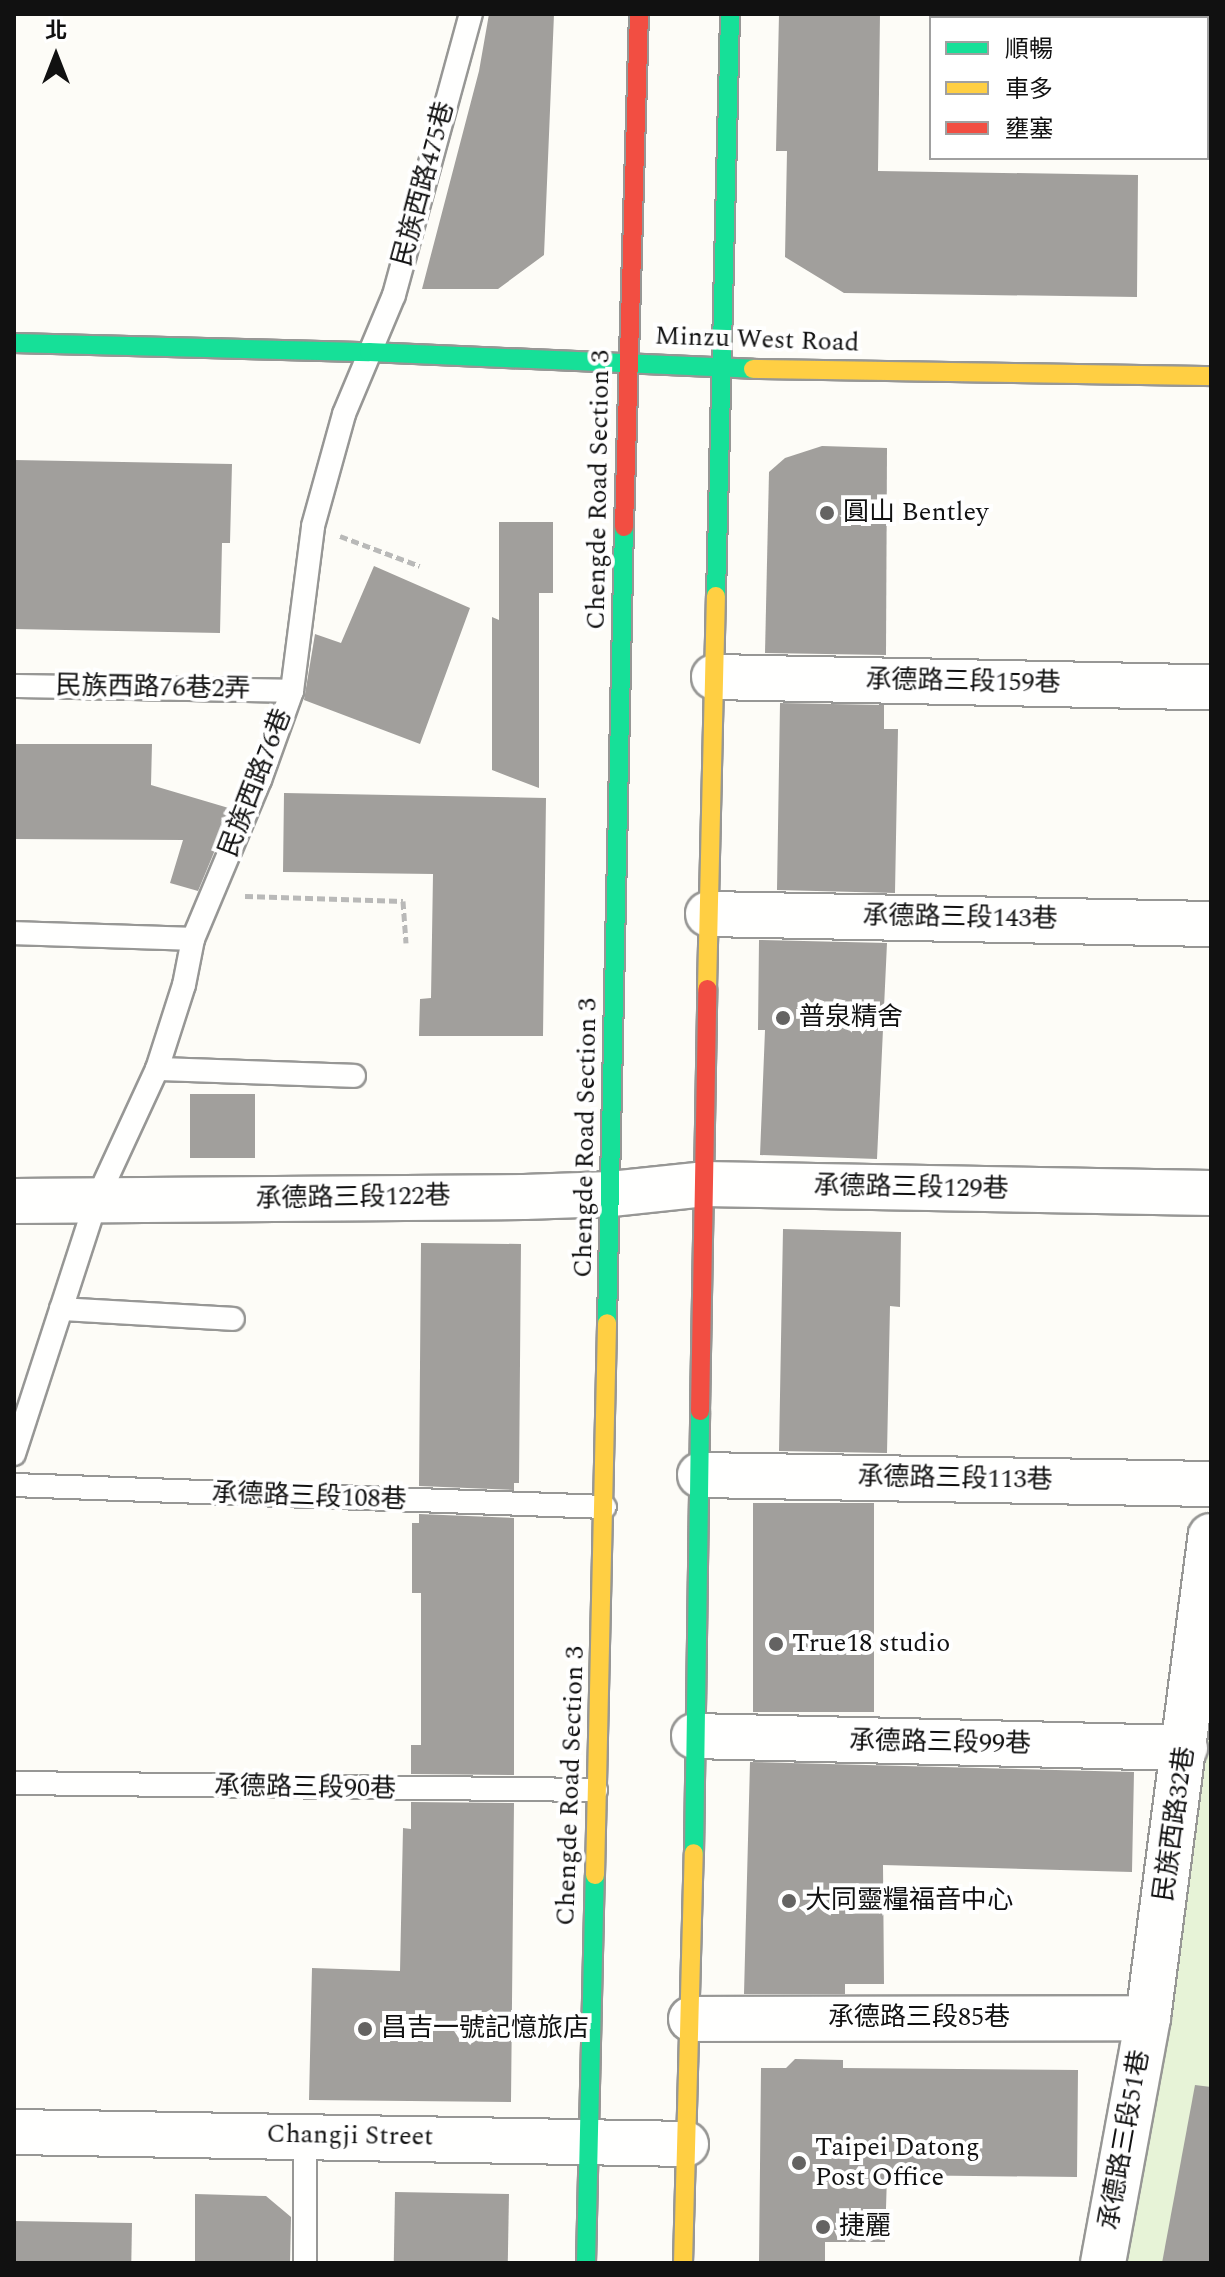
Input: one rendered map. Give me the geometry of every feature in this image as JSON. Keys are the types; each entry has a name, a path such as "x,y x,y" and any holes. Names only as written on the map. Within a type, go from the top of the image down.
{"main road":[{"name":"Chengde Road Section 3","path":"586,2263 586,2140 605,1507 628,361 639,14"},
{"path":"683,2263 691,2019 708,914 730,14"},
{"name":"Minzu West Road","path":"14,343 628,361 722,368 1211,376"}],"street":[{"name":"承德路三段159巷","path":"714,677 1211,687"},
{"name":"承德路三段143巷","path":"708,914 1211,924"},
{"name":"承德路三段129巷","path":"611,1194 704,1184 1211,1193"},
{"name":"承德路三段122巷","path":"14,1201 611,1194"},
{"name":"承德路三段113巷","path":"700,1475 1211,1484"},
{"name":"民族西路32巷","path":"1148,2018 1211,1536"},
{"name":"承德路三段99巷","path":"694,1736 1185,1748"},
{"name":"承德路三段85巷","path":"691,2019 1148,2018"},
{"name":"承德路三段51巷","path":"1103,2263 1148,2018"},
{"name":"Changji Street","path":"14,2132 686,2144"}],"lane":[{"name":"民族西路475巷","path":"369,352 394,295 471,14"},
{"name":"民族西路76巷","path":"14,1454 96,1201 157,1069 184,985 193,939 292,691 313,526 344,414 369,352"},
{"name":"民族西路76巷2弄","path":"14,686 292,691"},
{"path":"14,933 193,939"},
{"path":"157,1069 354,1076"},
{"path":"61,1309 233,1319"},
{"name":"承德路三段108巷","path":"14,1485 605,1507"},
{"name":"承德路三段90巷","path":"14,1783 596,1790"},
{"path":"305,2135 305,2263"}],"path":[{"path":"313,526 420,566"},
{"path":"212,895 403,901 406,943"}],"green space":[{"path":"1211,1715 1211,2263 1124,2263"}],"building":[{"path":"489,14 554,14 544,255 498,289 422,289 479,71"},
{"path":"779,14 880,14 878,171 1138,175 1137,297 844,293 785,257 787,151 776,151"},
{"path":"822,446 887,448 886,655 765,653 769,472 785,458"},
{"path":"14,460 232,464 230,543 222,543 220,633 14,629"},
{"path":"499,522 553,522 553,593 539,593 539,788 492,770 492,617 499,620"},
{"path":"374,566 470,608 420,744 304,700 315,634 341,643"},
{"path":"780,703 884,705 884,729 898,729 895,893 777,890"},
{"path":"14,744 152,744 151,785 232,809 198,891 170,883 183,840 14,839"},
{"path":"284,793 546,798 543,1036 419,1036 420,999 431,998 433,874 283,872"},
{"path":"759,940 887,943 877,1159 760,1155 765,1030 758,1030"},
{"path":"190,1094 255,1094 255,1158 190,1158"},
{"path":"783,1229 901,1232 900,1307 890,1306 887,1453 779,1451"},
{"path":"421,1243 521,1244 519,1483 514,1483 514,1490 419,1486"},
{"path":"753,1503 874,1503 874,1712 753,1712"},
{"path":"419,1514 514,1518 514,1775 411,1774 411,1745 421,1745 421,1593 412,1593 412,1523 419,1523"},
{"path":"750,1762 1134,1772 1132,1872 883,1865 884,1984 845,1984 845,1994 744,1994"},
{"path":"411,1802 514,1803 511,2102 309,2100 312,1968 400,1971 403,1828 411,1829"},
{"path":"795,2059 843,2060 843,2068 1078,2070 1077,2177 887,2175 885,2242 825,2242 825,2263 759,2263 761,2068 786,2068"},
{"path":"1195,2085 1211,2087 1211,2263 1162,2263"},
{"path":"395,2192 509,2194 508,2263 394,2263"},
{"path":"195,2194 266,2196 291,2217 290,2263 195,2263"},
{"path":"14,2221 132,2223 131,2263 14,2263"}],"traffic: fast":[{"path":"716,596 730,14"},
{"path":"14,343 369,352 753,369"},
{"path":"607,1323 624,527"},
{"path":"694,1853 700,1411"},
{"path":"586,2263 595,1875"}],"traffic: slow":[{"path":"753,369 1211,376"},
{"path":"707,989 716,596"},
{"path":"595,1875 607,1323"},
{"path":"683,2263 694,1853"}],"traffic: jam":[{"path":"624,527 639,14"},
{"path":"700,1411 707,989"}],"place":[{"name":"圓山 Bentley","path":"827,513"},
{"name":"普泉精舍","path":"783,1018"},
{"name":"True18 studio","path":"776,1644"},
{"name":"大同靈糧福音中心","path":"789,1901"},
{"name":"昌吉一號記憶旅店","path":"365,2029"},
{"name":"Taipei Datong Post Office","path":"799,2163"},
{"name":"捷麗","path":"823,2227"}]}
